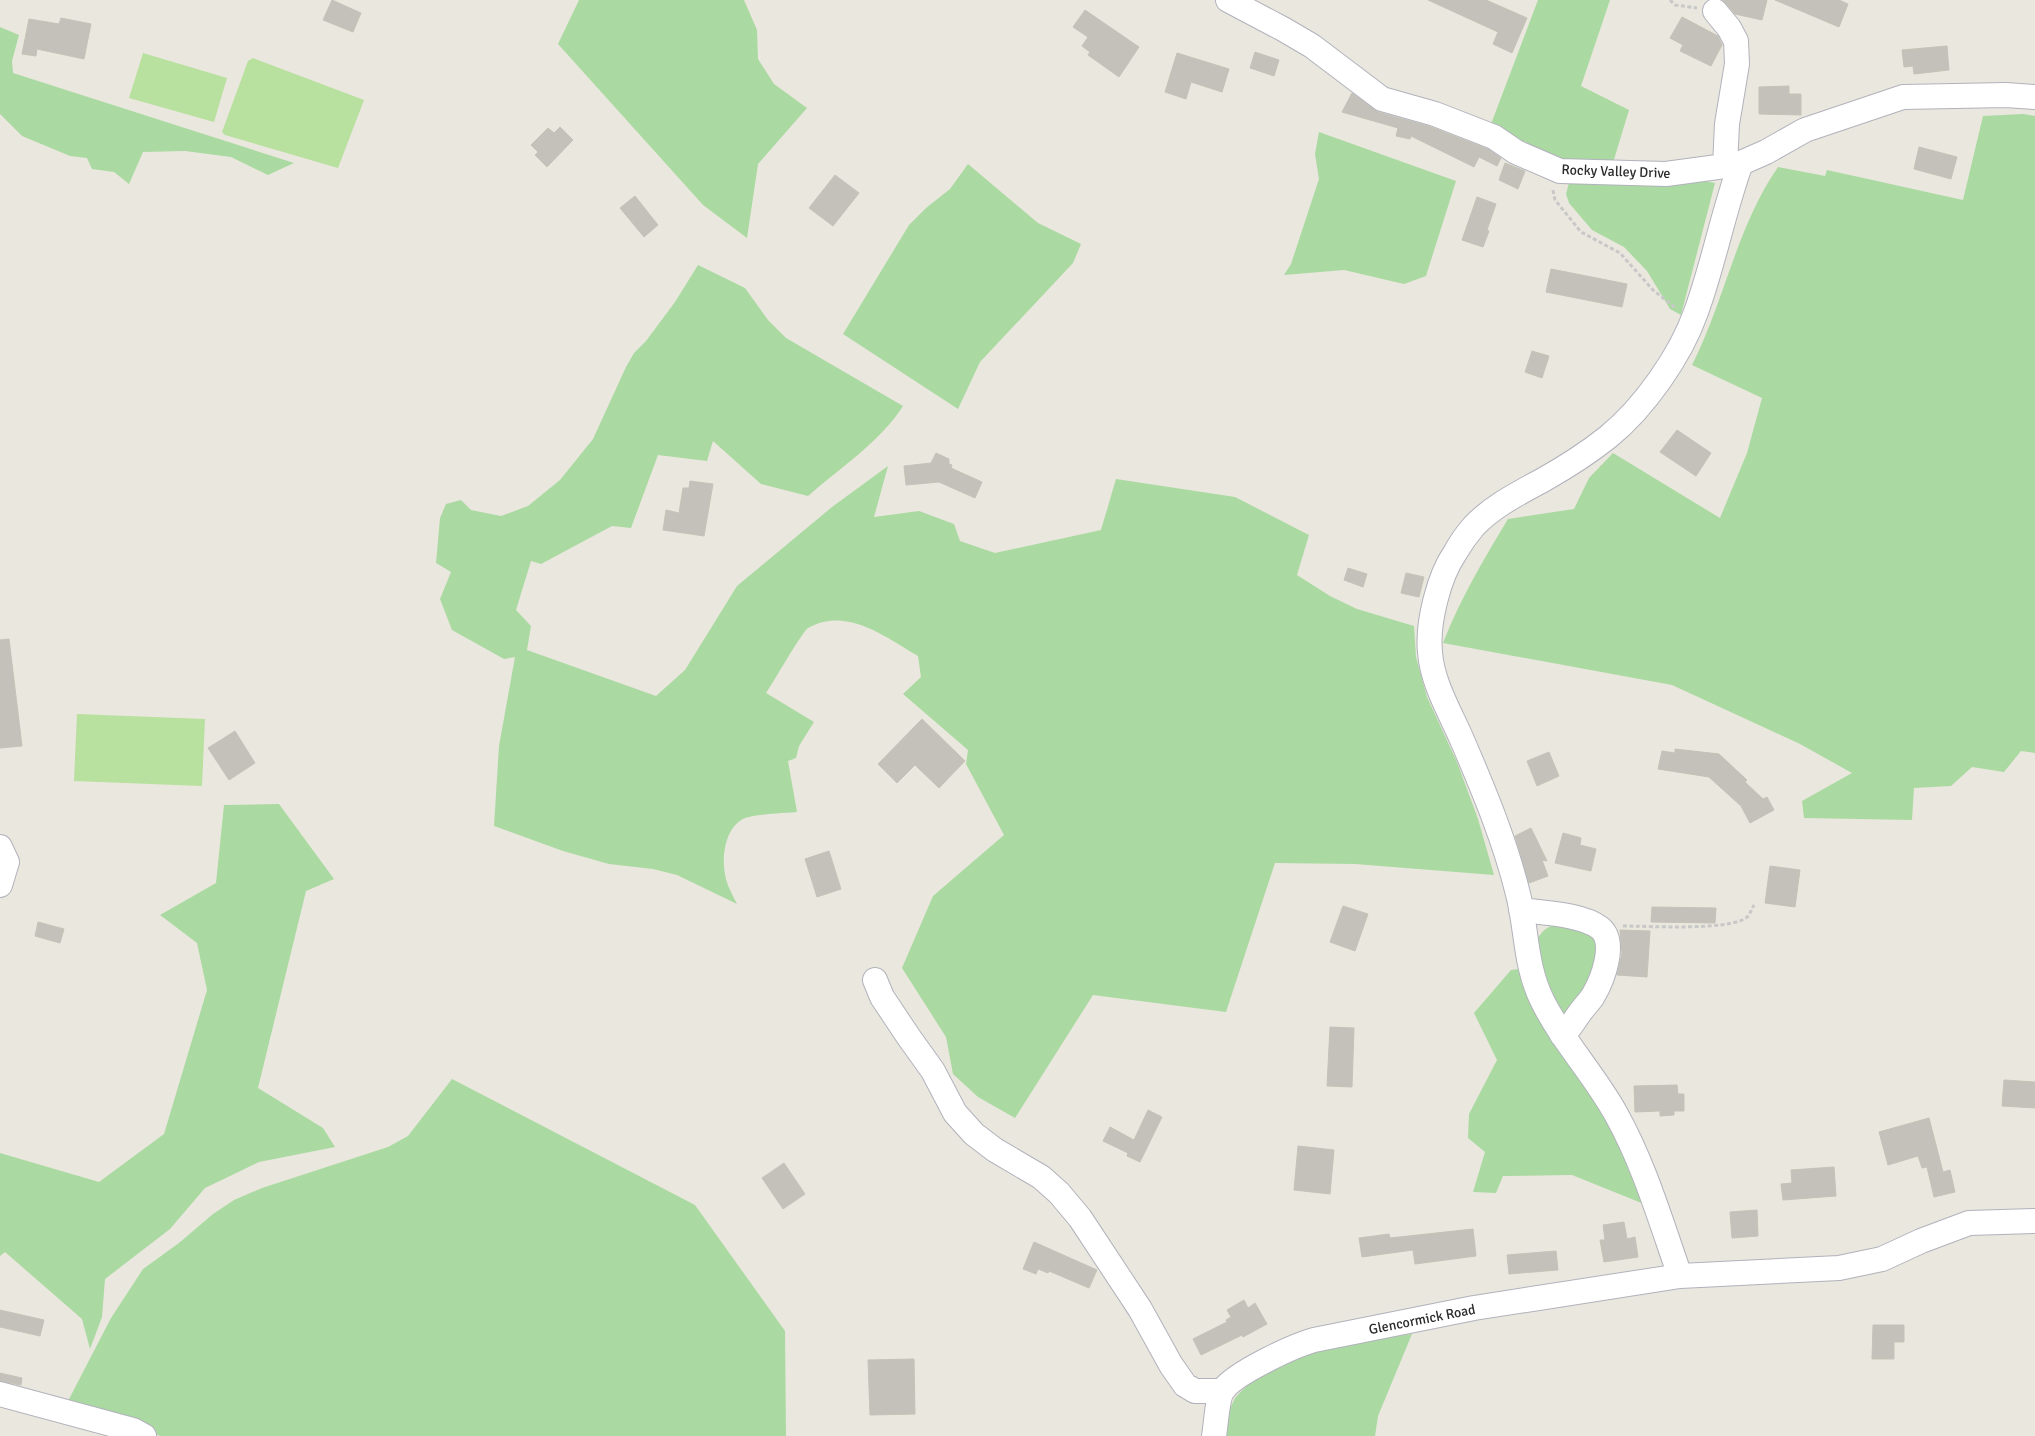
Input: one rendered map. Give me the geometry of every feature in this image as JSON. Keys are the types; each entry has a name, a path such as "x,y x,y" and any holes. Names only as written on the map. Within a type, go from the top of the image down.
{"street":[{"name":"Rocky Valley Drive","path":"1228,0 1312,46 1382,99 1435,114 1494,137 1516,152 1560,171 1666,174 1733,165 1766,152 1805,130 1903,97 1961,95 2035,97"},
{"path":"1690,1275 1616,1114 1562,1035 1540,998 1526,951 1519,896 1498,827 1434,675 1429,651 1431,623 1439,588 1452,556 1474,526 1501,504 1581,456 1610,436 1665,373 1687,334 1708,276 1728,198 1733,165 1727,124 1737,64 1736,41 1729,28 1715,11"},
{"path":"0,847 7,862 0,885"},
{"path":"1521,910 1573,918 1598,926 1606,933 1608,942 1606,965 1599,984 1571,1028 1562,1035"},
{"path":"875,980 882,996 933,1071 955,1113 974,1134 995,1150 1041,1177 1070,1206 1080,1218 1140,1310 1171,1365 1185,1385 1194,1391 1221,1391 1214,1436"},
{"name":"Glencormick Road","path":"1221,1391 1231,1382 1257,1366 1294,1346 1314,1340 1474,1308 1690,1275 1839,1268 1882,1259 1921,1241 1969,1223 2035,1222"},
{"path":"0,1394 133,1430 144,1436"}],"path":[{"path":"1670,0 1675,5 1715,11"},
{"path":"1550,167 1555,200 1581,232 1620,253 1653,290 1672,307 1695,314"},
{"path":"1606,933 1613,927 1624,926 1719,926 1739,921 1748,916 1754,905"}],"green space":[{"path":"579,0 744,0 757,30 758,59 774,84 807,108 758,164 747,238 703,205 558,44"},
{"path":"1538,0 1610,0 1581,86 1629,110 1612,166 1560,164 1526,142 1488,132"},
{"path":"0,27 19,35 12,61 13,73 294,163 268,175 231,157 185,151 143,152 129,184 114,172 92,169 87,158 70,156 22,136 0,114"},
{"path":"143,53 227,78 214,122 129,98"},
{"path":"253,58 364,100 338,168 225,135 222,132 248,61"},
{"path":"2023,114 2035,116 2035,753 2021,751 2004,772 1972,767 1951,786 1914,788 1912,820 1804,818 1802,801 1852,773 1800,744 1672,685 1443,643 1481,564 1508,519 1574,509 1589,478 1613,453 1720,518 1747,453 1762,398 1692,365 1751,215 1778,167 1825,176 1827,170 1963,200 1983,116"},
{"path":"1319,132 1456,181 1426,276 1404,284 1344,270 1284,275 1291,264 1319,179 1315,154"},
{"path":"968,164 1038,223 1081,244 1073,263 980,362 958,409 843,334 909,225 926,208 950,189"},
{"path":"1570,179 1656,184 1705,181 1715,183 1681,315 1670,309 1647,271 1624,247 1592,230 1569,203 1566,194"},
{"path":"698,265 745,288 768,320 786,338 903,406 884,431 808,496 761,484 713,441 707,461 658,455 631,528 612,526 541,564 531,561 516,610 531,626 527,650 656,696 685,670 737,586 832,507 888,466 874,517 919,511 954,524 960,541 995,553 1101,530 1116,479 1235,497 1309,535 1297,575 1330,596 1357,609 1414,626 1416,657 1427,697 1457,762 1478,819 1494,875 1355,864 1275,863 1226,1012 1093,995 1015,1118 978,1097 953,1074 946,1037 902,968 933,896 1004,835 966,764 968,750 903,694 921,677 918,656 879,633 851,622 837,620 822,622 808,628 766,693 814,722 799,746 796,758 788,761 797,812 748,817 737,824 728,837 724,854 726,879 737,904 677,875 653,869 609,864 563,851 494,826 499,746 515,657 504,659 452,630 440,599 451,572 436,563 440,518 446,504 461,500 471,510 501,516 528,506 560,480 593,439 634,353 646,341 675,302"},
{"path":"77,714 205,719 202,786 74,781"},
{"path":"279,804 334,879 306,891 258,1088 323,1128 335,1147 259,1162 205,1188 170,1229 105,1279 102,1317 90,1349 82,1319 5,1252 0,1256 0,1153 99,1182 164,1134 207,990 197,943 160,915 216,883 224,805"},
{"path":"1557,924 1591,928 1601,953 1569,1028 1552,1005 1536,943 1544,930"},
{"path":"1518,969 1524,974 1609,1117 1644,1204 1572,1175 1503,1176 1496,1193 1473,1192 1485,1152 1468,1138 1469,1114 1497,1060 1474,1013 1511,970"},
{"path":"452,1079 695,1205 785,1331 786,1436 160,1436 108,1414 66,1405 111,1318 143,1269 179,1243 213,1214 234,1200 262,1188 388,1147 408,1136"},
{"path":"1412,1334 1378,1416 1375,1436 1223,1436 1226,1417 1235,1398 1250,1382 1280,1366 1331,1345"}],"building":[{"path":"332,0 361,13 353,32 323,20"},
{"path":"1428,0 1486,0 1527,18 1512,53 1493,44 1498,32"},
{"path":"1723,0 1767,0 1762,20 1735,14"},
{"path":"1775,0 1839,0 1848,4 1839,27"},
{"path":"1085,10 1139,47 1119,77 1088,55 1090,52 1082,46 1088,37 1073,27"},
{"path":"1682,17 1718,36 1722,45 1711,66 1680,51 1683,45 1670,38"},
{"path":"61,18 91,24 84,59 37,49 36,56 22,54 29,19 59,24"},
{"path":"1947,46 1949,70 1914,74 1913,66 1904,67 1902,50"},
{"path":"1255,52 1279,60 1274,76 1250,68"},
{"path":"1177,53 1229,69 1222,92 1191,82 1186,99 1165,92"},
{"path":"1789,86 1789,94 1801,94 1801,115 1759,114 1759,87"},
{"path":"1352,93 1378,112 1431,127 1488,149 1501,158 1497,166 1479,157 1474,167 1411,136 1410,139 1396,136 1398,128 1342,112"},
{"path":"560,127 573,140 547,167 535,155 538,152 531,145 548,128 554,133"},
{"path":"1919,147 1957,157 1951,179 1914,169"},
{"path":"1505,163 1525,171 1518,189 1499,180"},
{"path":"835,175 859,193 833,226 809,208"},
{"path":"635,196 658,225 644,237 620,208"},
{"path":"1477,197 1496,204 1483,247 1462,240"},
{"path":"1551,269 1627,284 1622,307 1546,292"},
{"path":"1532,351 1549,356 1542,378 1525,372"},
{"path":"1677,430 1711,453 1696,476 1660,452"},
{"path":"936,453 949,459 949,464 952,465 951,468 982,482 975,498 939,482 906,485 904,466 931,463"},
{"path":"690,481 713,484 704,536 663,530 666,510 679,513 683,488 689,488"},
{"path":"1348,568 1367,574 1363,587 1344,580"},
{"path":"1406,573 1424,577 1419,597 1401,593"},
{"path":"9,639 22,746 0,748 0,640"},
{"path":"922,719 965,761 939,788 915,765 897,783 878,764"},
{"path":"235,731 255,763 229,780 208,748"},
{"path":"1675,749 1719,754 1747,780 1745,782 1763,799 1767,797 1774,810 1750,823 1741,806 1709,777 1658,769 1662,751 1675,753"},
{"path":"1549,752 1559,776 1537,786 1527,761"},
{"path":"1531,828 1547,861 1542,860 1548,876 1529,883 1515,836"},
{"path":"1563,833 1581,838 1580,845 1596,849 1591,871 1555,863"},
{"path":"829,851 841,889 817,897 805,859"},
{"path":"1770,866 1800,870 1795,907 1765,903"},
{"path":"1343,906 1368,914 1355,951 1330,942"},
{"path":"1652,907 1716,908 1715,923 1651,922"},
{"path":"38,922 64,929 60,943 35,936"},
{"path":"1620,930 1650,931 1647,977 1617,975 1622,953"},
{"path":"1330,1027 1354,1028 1352,1087 1327,1086"},
{"path":"2004,1080 2035,1082 2035,1108 2002,1106"},
{"path":"1677,1085 1678,1094 1684,1094 1684,1111 1674,1111 1674,1115 1660,1116 1660,1111 1635,1112 1634,1086"},
{"path":"1148,1110 1162,1117 1140,1162 1127,1156 1128,1153 1103,1141 1110,1127 1134,1140"},
{"path":"1929,1118 1943,1172 1950,1170 1955,1192 1934,1197 1927,1167 1922,1168 1918,1156 1888,1165 1879,1132"},
{"path":"1298,1146 1334,1150 1330,1194 1294,1190"},
{"path":"784,1163 805,1194 783,1209 762,1178"},
{"path":"1834,1167 1836,1196 1783,1200 1781,1184 1792,1183 1791,1170"},
{"path":"1757,1210 1758,1236 1732,1238 1730,1212"},
{"path":"1624,1222 1627,1239 1635,1237 1638,1257 1604,1262 1600,1240 1605,1240 1603,1225"},
{"path":"1473,1229 1476,1256 1415,1264 1413,1250 1362,1257 1359,1238 1389,1234 1390,1238"},
{"path":"1034,1242 1097,1270 1089,1288 1049,1271 1048,1273 1038,1269 1036,1274 1023,1269"},
{"path":"1556,1251 1558,1270 1509,1274 1507,1255"},
{"path":"1244,1300 1248,1308 1255,1303 1267,1324 1243,1337 1242,1335 1201,1355 1193,1339 1227,1322 1226,1320 1231,1317 1227,1310"},
{"path":"0,1310 44,1320 40,1336 0,1327"},
{"path":"1873,1325 1904,1325 1904,1342 1894,1342 1894,1359 1872,1359"},
{"path":"914,1359 915,1414 870,1415 868,1360"},
{"path":"0,1373 22,1378 21,1385 0,1381"}]}
